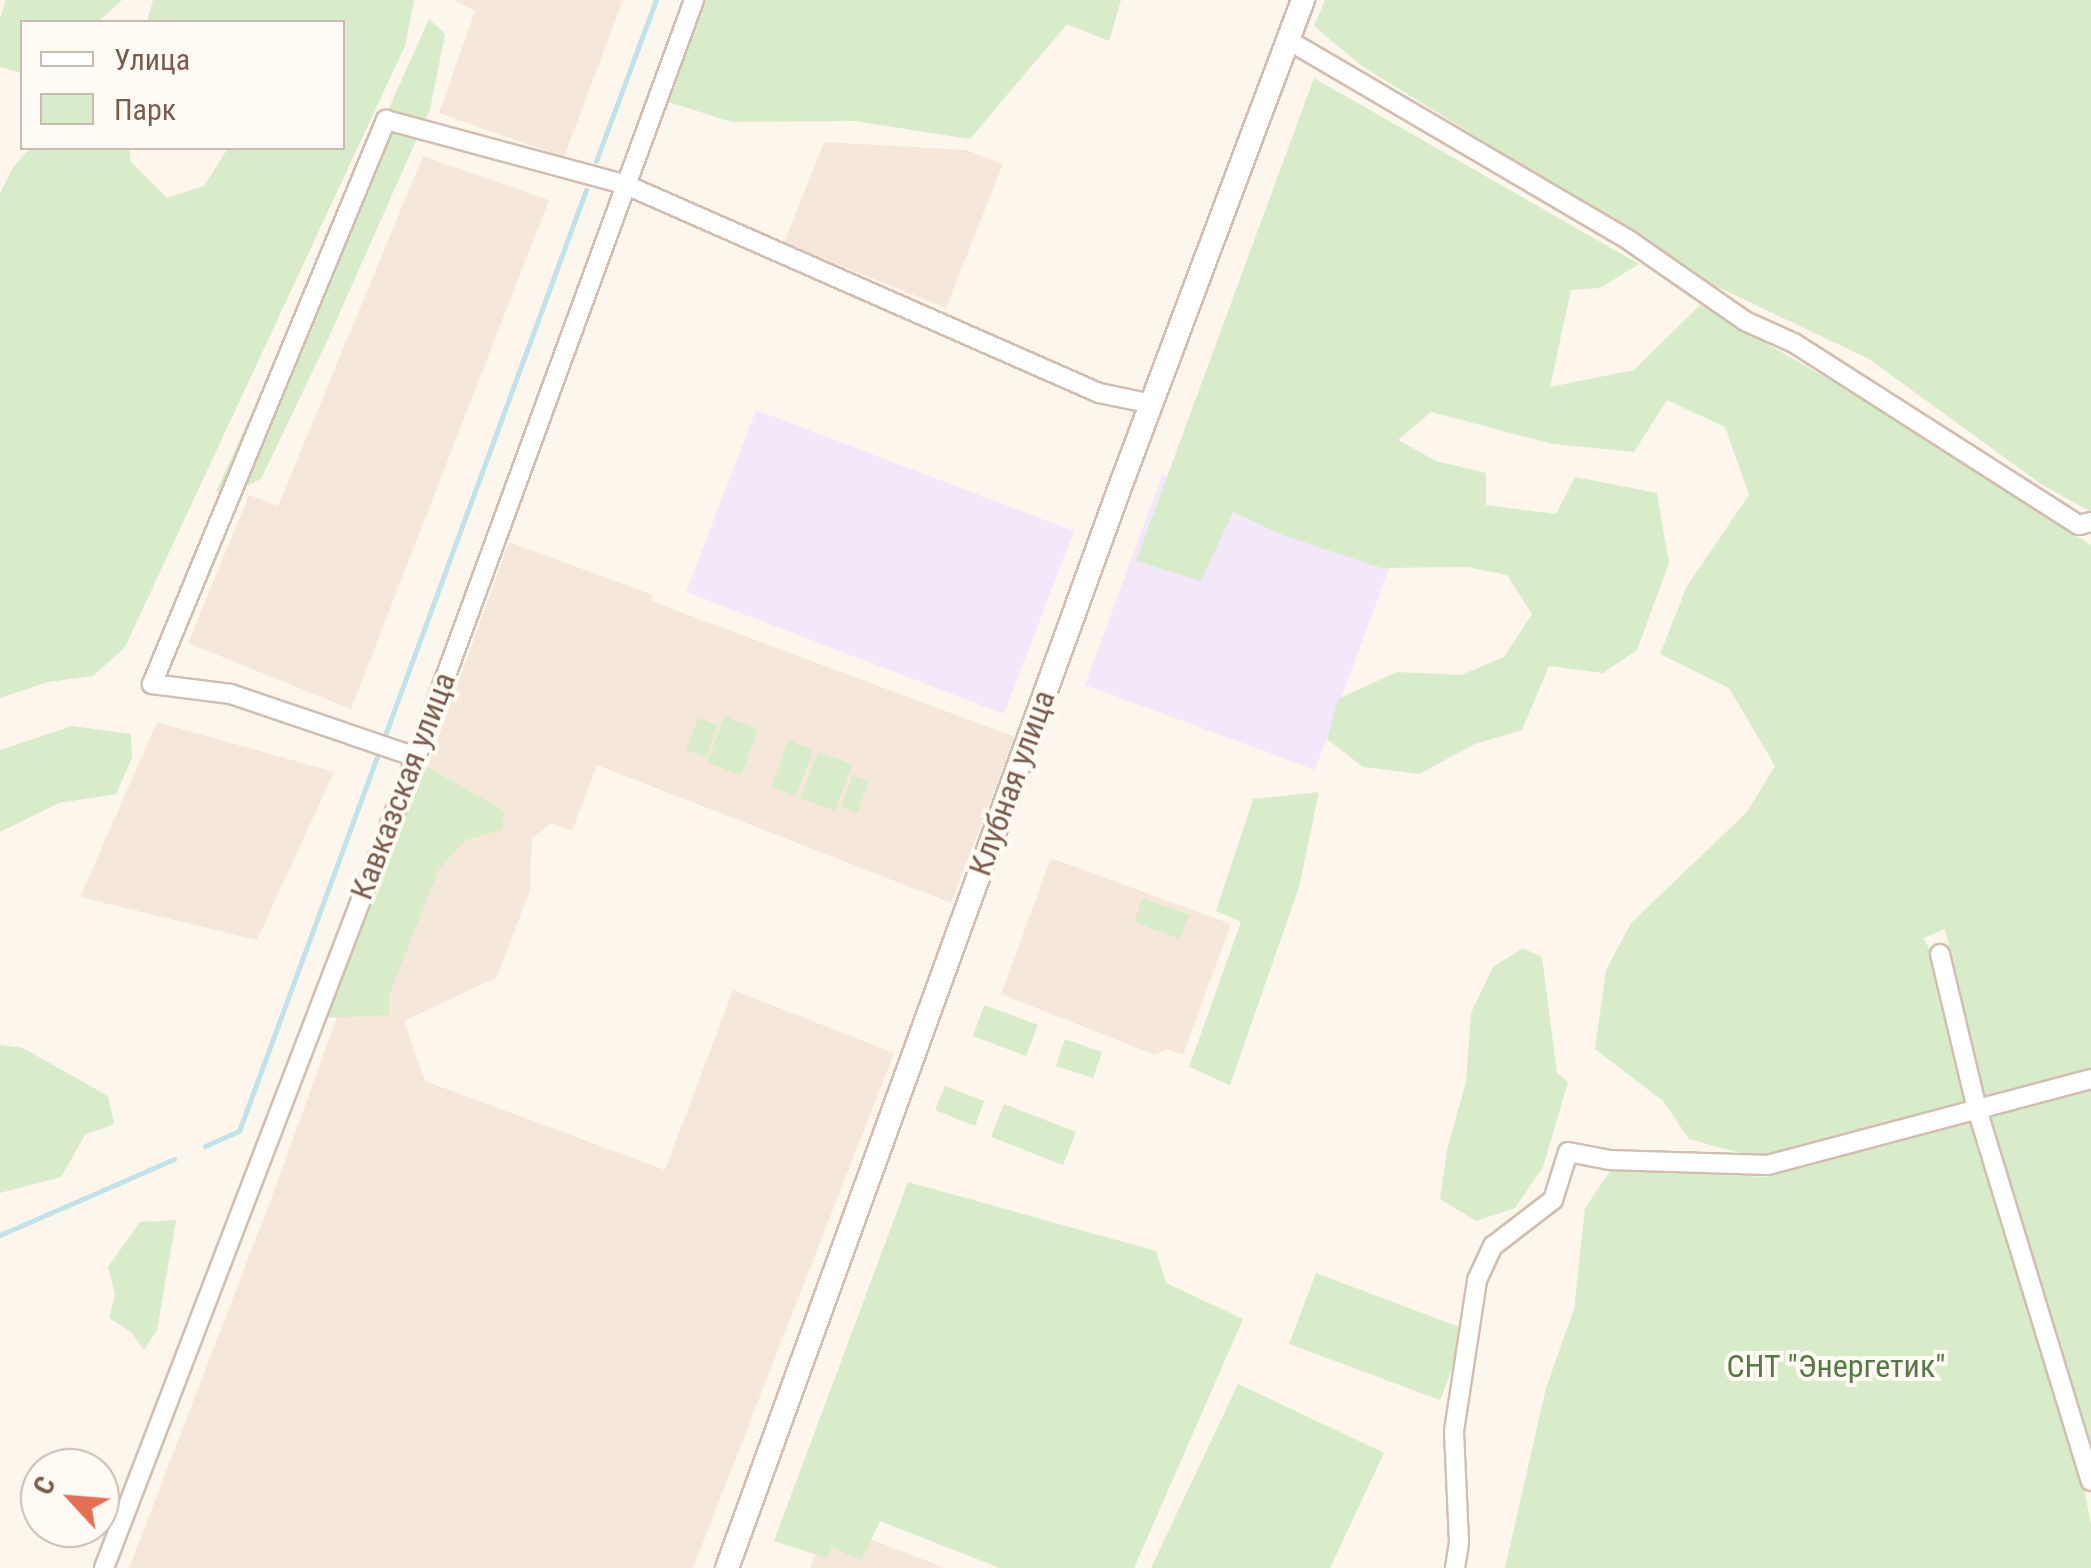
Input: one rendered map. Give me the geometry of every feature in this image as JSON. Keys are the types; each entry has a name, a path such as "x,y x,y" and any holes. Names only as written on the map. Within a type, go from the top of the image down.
{"street":[{"name":"Кавказская улица","path":"104,1568 694,0"},
{"name":"Клубная улица","path":"727,1568 1302,0"},
{"path":"1288,40 1630,241 1745,321 1794,343 2079,525 2091,522"},
{"path":"408,754 231,694 152,684 386,120 624,184 1099,393 1152,404"},
{"path":"1940,954 1977,1110 2091,1481"},
{"path":"1456,1568 1459,1542 1452,1472 1454,1431 1482,1262 1492,1246 1553,1200 1568,1152 1610,1160 1768,1166 2091,1079"}],"shaded area":[{"path":"454,0 623,0 564,157 439,113 475,11"},
{"path":"824,142 966,150 1003,164 946,308 784,243"},
{"path":"423,156 549,200 351,709 188,643 249,495 278,506"},
{"path":"756,410 1074,531 1004,714 686,592"},
{"path":"1162,475 1392,560 1315,770 1085,685"},
{"path":"509,542 653,595 651,601 1015,737 951,903 597,765 572,831 551,823 532,838 530,890 497,977 404,1021 425,1081 665,1170 733,990 894,1053 693,1568 129,1568 273,1194"},
{"path":"157,722 334,772 257,940 80,897"},
{"path":"1051,858 1231,924 1183,1055 1167,1049 1155,1055 1001,994"},
{"path":"827,1522 945,1568 810,1568"}],"green space":[{"path":"6,0 122,0 100,20 20,20 20,72 0,67 0,18"},
{"path":"153,0 414,0 405,46 125,647 93,676 48,682 0,698 0,193 12,169 28,150 129,150 131,162 167,198 204,186 227,150 345,150 345,20 148,20"},
{"path":"703,0 1121,0 1109,41 1067,24 970,139 854,121 732,122 665,101"},
{"path":"1325,0 2091,0 2091,512 2041,484 1869,359 1680,269 1607,217 1363,67 1314,26"},
{"path":"429,19 445,34 430,109 329,337 261,479 243,488 216,492"},
{"path":"1314,78 1639,264 1600,288 1571,290 1550,387 1634,370 1700,305 1837,384 2091,545 2091,1072 1985,1097 1945,929 1923,938 1935,958 1967,1104 1770,1156 1740,1153 1689,1139 1663,1101 1595,1049 1606,970 1631,923 1747,812 1775,766 1729,688 1660,654 1687,586 1749,495 1725,427 1667,400 1634,452 1553,444 1431,412 1398,440 1436,461 1486,473 1486,505 1556,514 1575,477 1657,493 1669,563 1637,650 1603,673 1549,666 1522,730 1475,744 1419,774 1363,767 1327,739 1338,699 1397,672 1461,675 1504,657 1532,614 1507,575 1468,567 1381,568 1282,535 1233,512 1201,581 1136,561"},
{"path":"724,716 758,729 741,775 707,763"},
{"path":"698,718 718,725 706,757 686,750"},
{"path":"72,726 131,734 132,758 116,794 59,803 0,832 0,750"},
{"path":"788,740 813,750 796,796 771,787"},
{"path":"818,752 852,764 835,811 800,798"},
{"path":"422,764 504,811 502,830 465,840 439,869 388,998 390,1015 325,1018 363,905"},
{"path":"853,775 869,781 857,813 841,807"},
{"path":"1319,792 1299,887 1230,1085 1189,1067 1241,922 1216,911 1253,799"},
{"path":"1143,898 1189,915 1180,939 1134,922"},
{"path":"1523,948 1542,957 1557,1073 1568,1082 1543,1167 1515,1208 1476,1221 1440,1199 1447,1150 1466,1082 1471,1013 1493,967"},
{"path":"984,1005 1038,1025 1026,1056 973,1036"},
{"path":"1065,1039 1102,1052 1093,1078 1056,1066"},
{"path":"0,1045 23,1048 108,1096 114,1124 85,1135 61,1177 0,1193"},
{"path":"945,1086 984,1101 975,1126 935,1110"},
{"path":"2091,1088 2091,1458 1989,1115"},
{"path":"1004,1104 1076,1132 1063,1165 991,1137"},
{"name":"СНТ \"Энергетик\"","path":"1970,1121 2082,1478 2091,1525 2091,1568 1505,1568 1546,1388 1574,1309 1585,1208 1612,1168 1766,1177"},
{"path":"908,1182 1156,1251 1166,1283 1243,1319 1134,1568 1000,1568 880,1521 861,1561 832,1547 827,1558 774,1541"},
{"path":"176,1220 157,1330 144,1350 131,1332 109,1318 115,1295 108,1267 140,1222"},
{"path":"1316,1273 1467,1330 1440,1400 1289,1344"},
{"path":"1238,1384 1384,1453 1330,1568 1151,1568"}],"waterway":[{"path":"596,161 656,0"},
{"path":"205,1146 239,1131 586,190"},
{"path":"0,1235 174,1159"}]}
